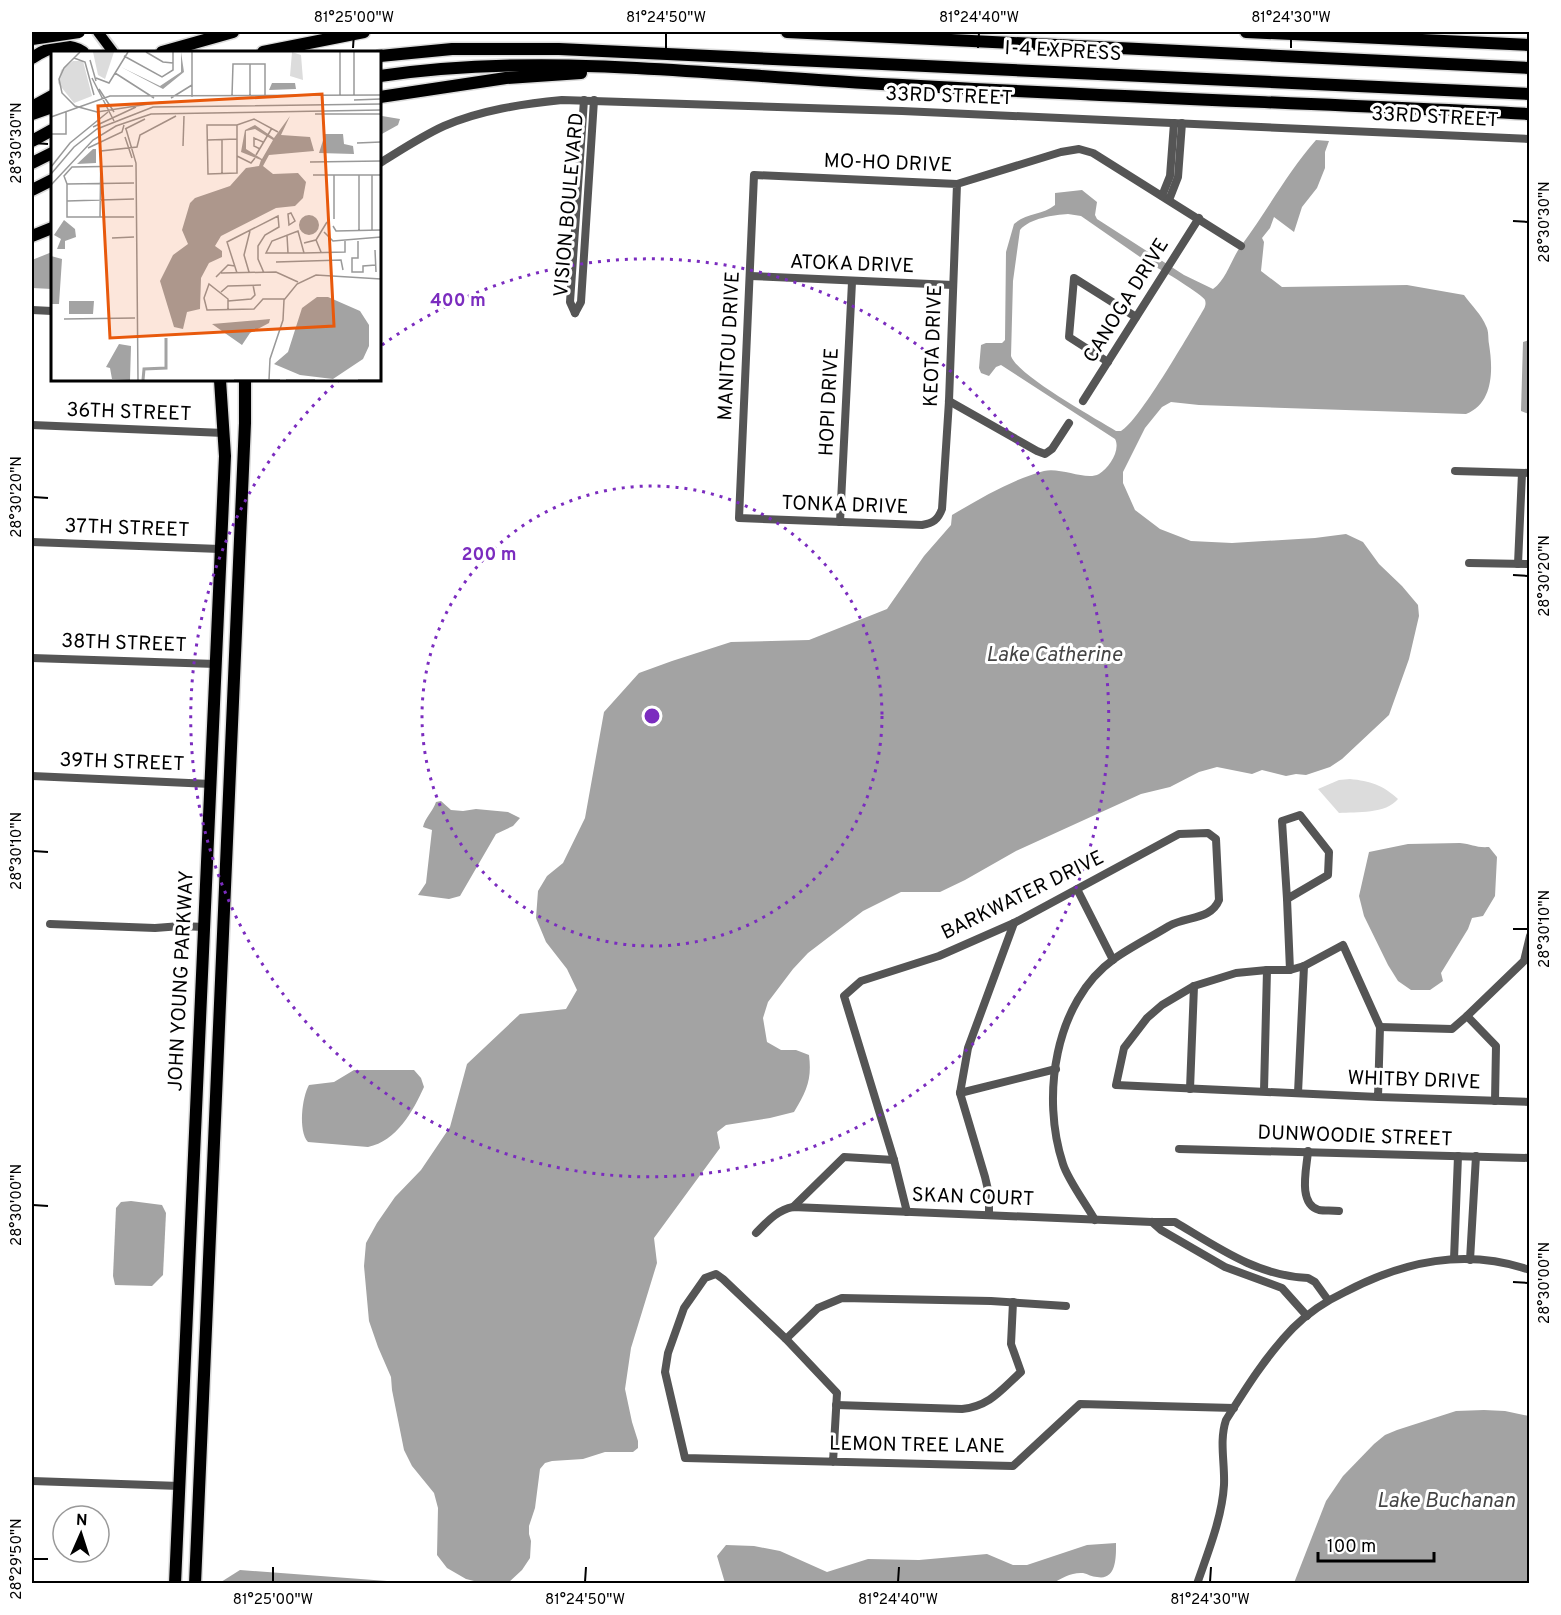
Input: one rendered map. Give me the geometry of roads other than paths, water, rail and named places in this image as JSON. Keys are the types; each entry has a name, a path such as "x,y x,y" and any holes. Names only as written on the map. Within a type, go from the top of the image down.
{"highway":[{"path":"32,48 37,32"},
{"path":"32,39 80,32"},
{"path":"166,51 233,32"},
{"path":"268,51 364,32"},
{"name":"I-4 EXPRESS","path":"787,32 1530,68"},
{"path":"1246,32 1530,45"},
{"path":"32,58 49,48 63,49 70,46 81,51"},
{"name":"I-4 EXPRESS","path":"381,56 452,49 558,49 1530,94"},
{"path":"381,76 454,68 514,65 659,70 959,88 1530,114"},
{"path":"381,97 506,78 659,70"},
{"path":"32,107 51,97"},
{"path":"32,114 51,107"},
{"path":"32,141 51,131"},
{"path":"32,163 51,154"},
{"path":"32,190 51,180"},
{"path":"32,236 51,228"},
{"name":"JOHN YOUNG PARKWAY","path":"175,1584 216,664 224,433 220,381"},
{"name":"JOHN YOUNG PARKWAY","path":"195,1584 245,381"},
{"path":"220,549 231,566 238,584"},
{"path":"211,784 217,795 227,835"},
{"path":"180,1486 189,1501 197,1539"}],"main road":[{"path":"54,32 63,49"},
{"path":"98,32 112,51"}],"street":[{"name":"VISION BOULEVARD","path":"584,100 570,302 575,314 581,302 594,100"},
{"name":"33RD STREET","path":"381,162 431,133 473,116 525,104 584,100 1530,139"},
{"path":"1166,198 1178,123"},
{"name":"MO-HO DRIVE","path":"754,176 957,184 1061,152 1079,149 1093,153 1240,246"},
{"name":"MANITOU DRIVE","path":"739,518 754,176"},
{"name":"KEOTA DRIVE","path":"942,509 949,401 957,184"},
{"name":"CANOGA DRIVE","path":"1083,401 1199,218"},
{"name":"ATOKA DRIVE","path":"750,276 952,285"},
{"path":"1108,362 1069,337 1074,278 1136,317"},
{"name":"HOPI DRIVE","path":"840,522 852,282"},
{"path":"32,310 51,311"},
{"path":"949,401 1037,452 1045,454 1052,449 1069,423"},
{"name":"36TH STREET","path":"32,425 224,433"},
{"path":"1455,471 1526,473 1518,564"},
{"name":"TONKA DRIVE","path":"739,518 922,525 935,521 942,509"},
{"name":"37TH STREET","path":"32,542 220,549"},
{"path":"1469,563 1530,564"},
{"name":"38TH STREET","path":"32,658 216,664"},
{"name":"39TH STREET","path":"32,776 211,784"},
{"path":"1287,898 1328,875 1329,852 1300,815 1282,821 1290,970"},
{"name":"BARKWATER DRIVE","path":"894,1160 844,996 861,981 939,956 1014,923 1179,834 1208,833 1215,839 1219,900 1216,908 1210,913 1174,923 1113,960"},
{"path":"1077,889 1113,960 1083,990 1074,1005 1064,1031 1056,1069 1053,1108 1063,1166 1095,1220"},
{"path":"989,1215 989,1194 985,1177 960,1093 968,1048 1014,923"},
{"path":"50,924 155,928 204,927"},
{"path":"1380,1027 1452,1029 1527,964 1530,936"},
{"path":"1190,1089 1194,986 1236,974 1290,970 1304,966 1343,945 1380,1027 1378,1097"},
{"path":"1298,1093 1304,966"},
{"path":"1264,1091 1267,970"},
{"name":"WHITBY DRIVE","path":"1194,986 1162,1005 1147,1018 1124,1048 1116,1085 1530,1102"},
{"path":"1467,1016 1496,1046 1495,1101"},
{"path":"960,1093 1056,1069"},
{"name":"DUNWOODIE STREET","path":"1179,1149 1530,1158"},
{"path":"1308,1151 1306,1193 1309,1203 1318,1210 1339,1211"},
{"path":"1454,1259 1458,1156"},
{"path":"1470,1260 1476,1156"},
{"path":"756,1233 769,1219 793,1207 844,1157 894,1160 907,1212"},
{"name":"SKAN COURT","path":"793,1207 1175,1222 1239,1260 1259,1269 1308,1278 1315,1282 1328,1300"},
{"path":"1152,1222 1161,1230 1225,1267 1282,1288 1307,1316"},
{"path":"1197,1584 1222,1502 1224,1483 1222,1431 1226,1420 1265,1359 1294,1326 1328,1300 1370,1278 1427,1261 1454,1259 1492,1261 1530,1270"},
{"name":"LEMON TREE LANE","path":"786,1339 723,1279 716,1274 705,1278 684,1308 668,1353 665,1372 685,1458 1013,1466 1080,1404 1234,1408"},
{"path":"833,1462 837,1393 786,1339 818,1308 842,1298 1012,1302 1066,1306"},
{"path":"836,1405 962,1409 978,1407 991,1400 1021,1372 1011,1344 1012,1302"},
{"path":"32,1481 180,1486"}],"water":[{"path":"381,116 400,119 398,125 381,134"},
{"name":"Lake Catherine","path":"1316,140 1329,141 1325,152 1325,168 1317,188 1302,207 1294,232 1274,217 1270,228 1262,238 1264,242 1261,271 1282,287 1407,285 1464,295 1482,318 1488,330 1491,374 1487,394 1475,409 1466,414 1199,405 1171,402 1162,407 1145,428 1123,472 1123,483 1135,510 1160,529 1191,541 1232,543 1346,534 1363,542 1379,564 1418,605 1419,616 1409,659 1389,715 1342,759 1330,767 1306,775 1286,776 1262,770 1252,774 1217,767 1199,772 1170,787 1141,794 1016,851 940,892 901,892 863,911 808,953 768,1002 763,1018 767,1042 781,1050 796,1050 809,1055 808,1085 802,1098 794,1112 726,1125 717,1132 720,1148 654,1238 657,1263 631,1348 625,1389 638,1448 633,1452 605,1452 583,1459 545,1463 540,1469 535,1508 529,1526 530,1558 522,1570 508,1583 482,1583 466,1579 447,1568 437,1555 438,1508 434,1493 412,1466 404,1450 391,1377 369,1321 364,1266 366,1243 395,1197 421,1170 450,1127 467,1064 520,1014 566,1009 577,990 567,969 546,942 536,918 538,891 547,876 563,863 585,818 604,712 639,673 731,642 809,640 887,609 924,556 951,525 952,515 1008,484 1044,471 1094,476 1107,468 1115,453 1115,439 1001,365 996,367 989,376 981,373 979,368 981,345 1002,343 1005,340 1006,252 1014,224 1019,220 1055,205 1055,193 1082,190 1097,202 1095,215 1097,219 1184,275 1213,289 1222,280 1238,251","holes":["1068,214 1081,216 1205,300 1205,308 1151,396 1121,431 1116,431 1041,385 1016,364 1011,356 1013,281 1020,230 1042,218"]},
{"path":"51,252 51,289 32,288 32,260"},
{"path":"1529,340 1530,414 1521,411 1523,342"},
{"path":"441,801 451,810 476,809 508,812 520,818 513,826 496,834 460,896 449,899 418,895 426,883 432,830 423,827 436,802"},
{"path":"1460,843 1489,847 1497,857 1495,896 1483,916 1472,918 1468,929 1441,973 1443,981 1430,990 1411,990 1398,981 1364,916 1359,896 1369,852 1408,844"},
{"path":"354,1070 414,1070 421,1078 424,1087 403,1124 396,1132 378,1144 368,1147 308,1142 303,1130 302,1114 304,1097 309,1085 334,1082"},
{"path":"121,1202 162,1205 166,1213 163,1275 152,1286 115,1285 113,1276 116,1208"},
{"name":"Lake Buchanan","path":"1484,1410 1529,1416 1529,1583 1294,1583 1326,1501 1343,1476 1374,1444 1385,1435 1397,1430 1456,1411"},
{"path":"1116,1543 1114,1566 1108,1575 1093,1577 1075,1573 1052,1584 725,1583 717,1556 726,1545 754,1546 780,1551 827,1572 868,1559 919,1560 987,1554 1013,1565 1027,1565 1087,1545"},
{"path":"240,1570 387,1581 387,1583 221,1582"}]}
